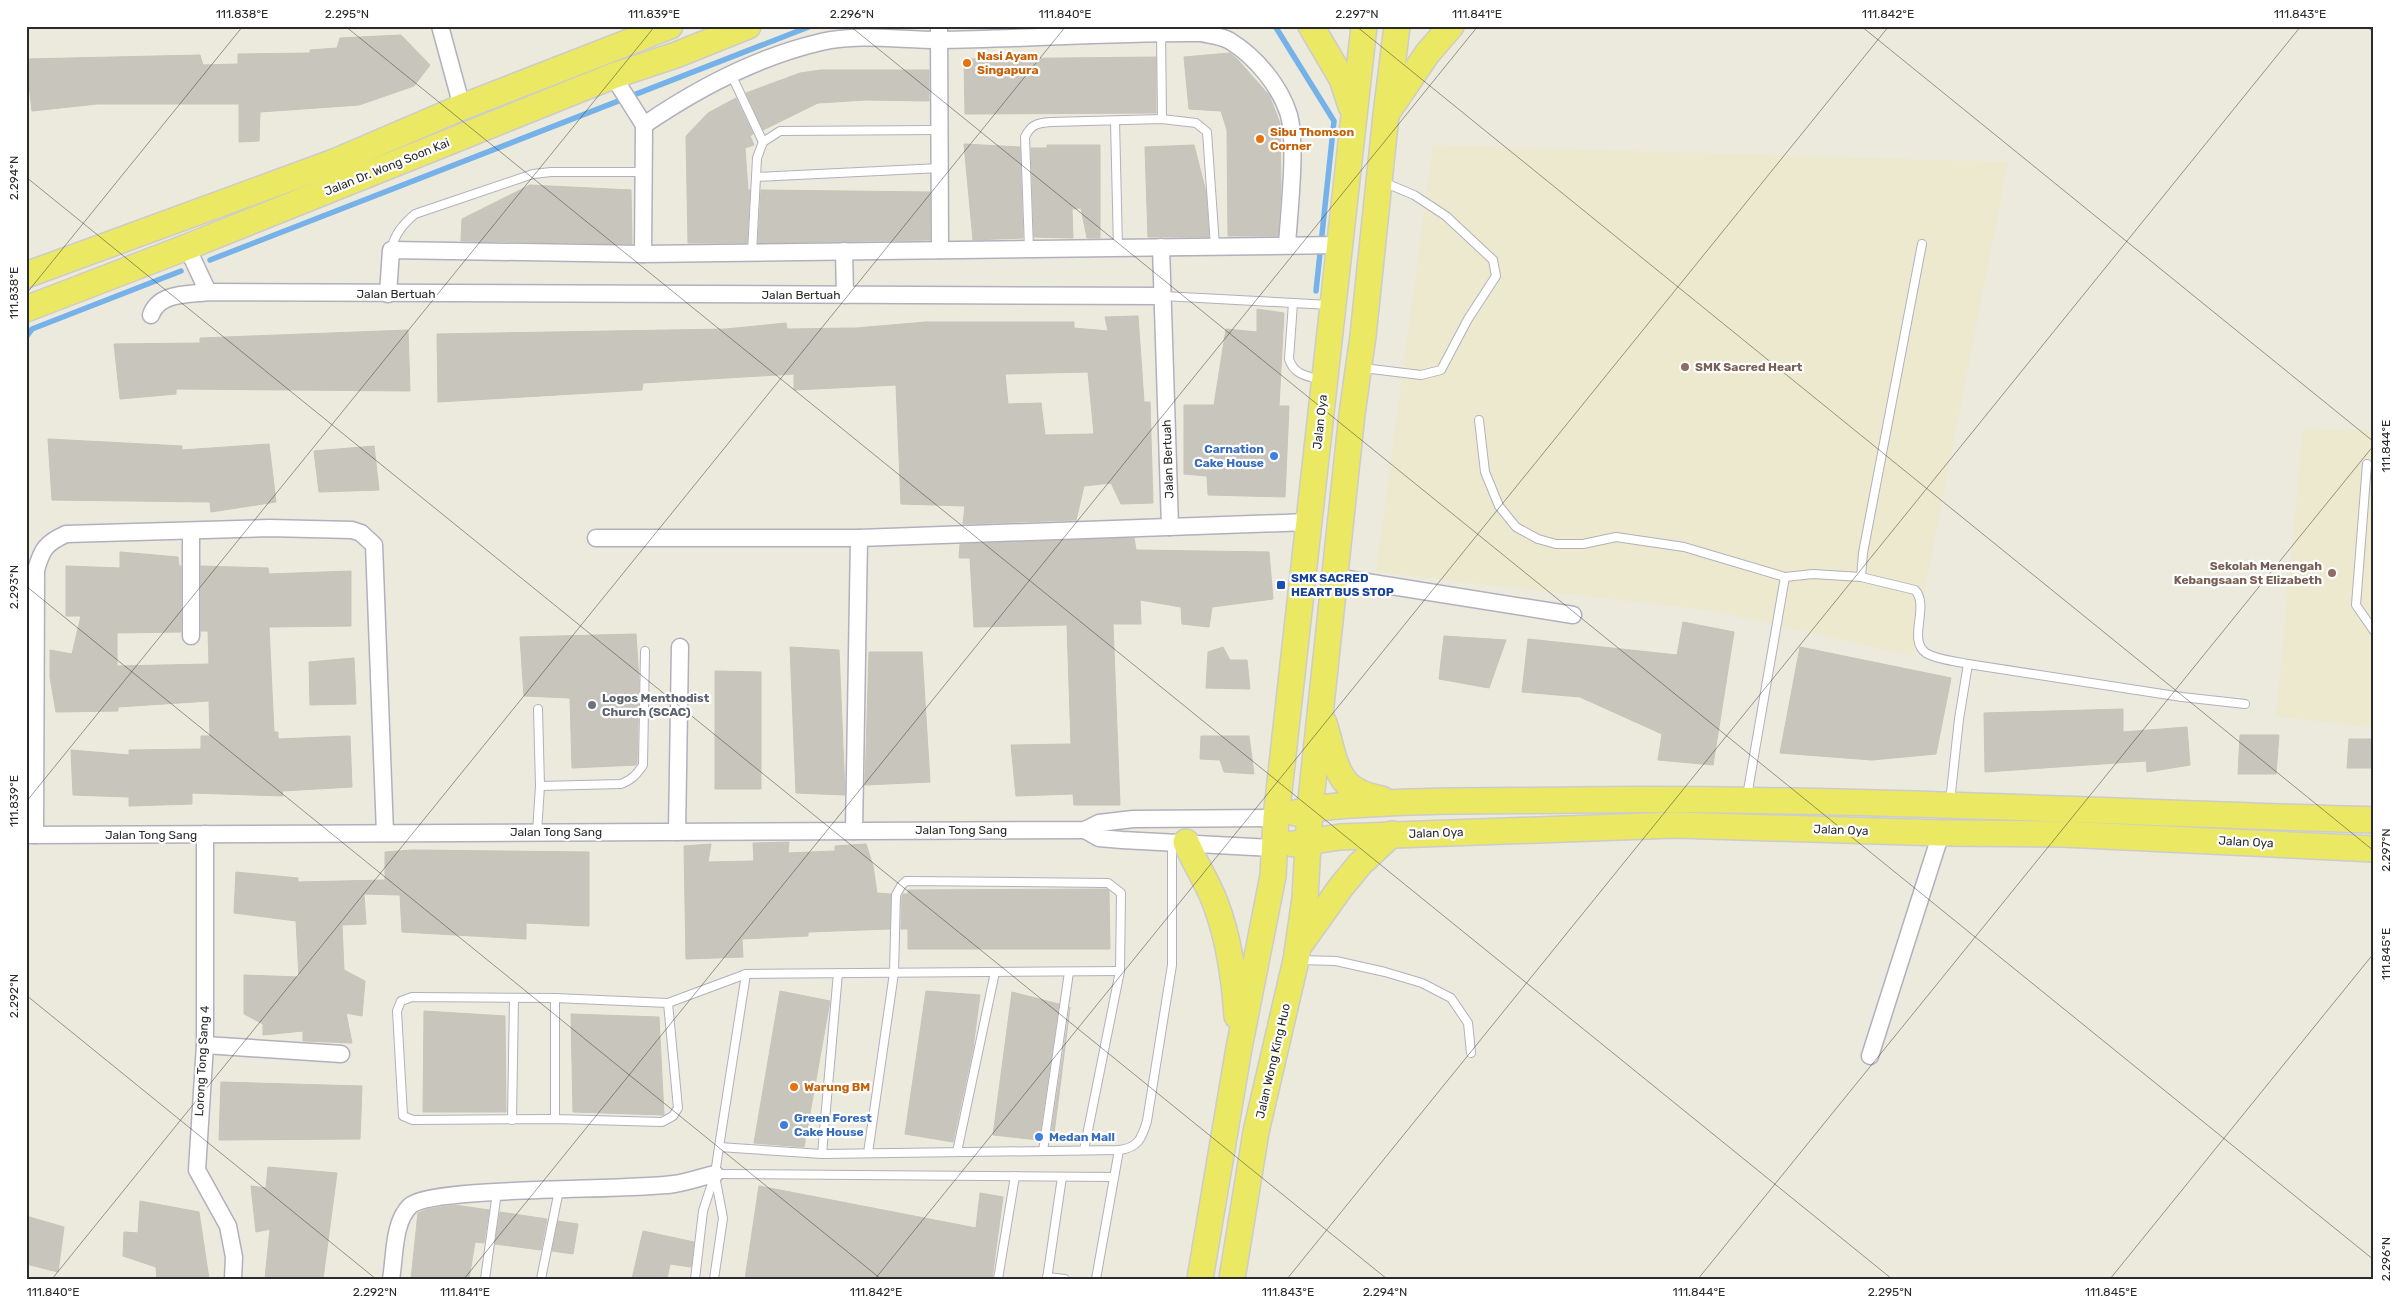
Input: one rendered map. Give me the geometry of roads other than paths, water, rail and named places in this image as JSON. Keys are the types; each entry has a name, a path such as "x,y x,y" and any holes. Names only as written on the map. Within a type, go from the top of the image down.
{"main road":[{"name":"Jalan Dr. Wong Soon Kai","path":"26,275 334,162 462,107 670,26"},
{"name":"Jalan Dr. Wong Soon Kai","path":"26,308 618,84 676,55 748,26"},
{"path":"1311,26 1342,79 1353,113"},
{"name":"Jalan Oya","path":"1364,26 1333,245 1334,305 1324,380 1273,848 1340,837 1392,834 1675,825 1941,833 2063,834 2374,849"},
{"path":"1308,842 1335,577 1397,26"},
{"path":"1386,115 1427,54 1451,26"},
{"path":"1321,714 1341,777 1347,785 1367,796 1406,802"},
{"name":"Jalan Oya","path":"1276,818 1310,809 1406,802 1670,799 1950,804 2066,811 2374,820"},
{"path":"1297,953 1341,887 1360,864 1392,834"},
{"path":"1179,842 1214,901 1228,944 1233,964 1240,1048"},
{"name":"Jalan Wong King Huo","path":"1232,1279 1256,1132 1297,953 1305,898 1308,842"},
{"path":"1200,1279 1240,1048 1273,876 1273,848"}],"street":[{"path":"440,26 462,107"},
{"path":"641,120 730,74 772,58 835,40 939,33 1200,33 1229,40 1257,62 1277,90 1289,115 1292,146 1287,246"},
{"path":"939,33 940,250"},
{"path":"618,84 641,120 644,172 643,254"},
{"path":"388,294 391,250 643,254 1333,245"},
{"path":"187,247 208,292"},
{"path":"1161,247 1163,296"},
{"path":"844,251 845,295"},
{"name":"Jalan Bertuah","path":"150,315 157,303 164,299 208,292 1163,296 1170,527"},
{"path":"596,538 859,538 1310,522"},
{"path":"31,835 36,570 41,554 50,541 66,534 191,532 269,528 352,530 361,533 374,545 385,833"},
{"path":"191,532 191,636"},
{"path":"854,831 859,538"},
{"path":"1335,577 1573,615"},
{"path":"678,832 680,647"},
{"name":"Jalan Tong Sang","path":"31,835 1086,830 1099,823 1133,819 1276,818"},
{"name":"Jalan Tong Sang","path":"1086,830 1099,838 1273,848"},
{"path":"1870,1056 1941,833"},
{"name":"Lorong Tong Sang 4","path":"205,834 205,1044 198,1170 209,1196 228,1226 234,1257 233,1279"},
{"path":"205,1044 341,1054"},
{"path":"391,1279 399,1228 411,1204 432,1196 673,1184 715,1174"}],"lane":[{"path":"1162,32 1162,119"},
{"path":"730,74 762,142 756,177 752,252"},
{"path":"1030,249 1025,137 1029,128 1035,124 1051,122 1162,119 1196,123 1207,132 1215,246"},
{"path":"1115,121 1118,248"},
{"path":"762,142 780,131 939,130"},
{"path":"756,177 940,168"},
{"path":"391,250 394,236 415,214 533,174 551,172 644,172"},
{"path":"1358,368 1421,375 1442,370 1468,319 1496,276 1493,260 1446,216 1414,195 1379,180"},
{"path":"1861,577 1863,553 1922,244"},
{"path":"1163,296 1334,305"},
{"path":"1293,303 1289,359 1291,364 1299,373 1324,380"},
{"path":"1479,420 1485,472 1499,506 1516,527 1538,538 1556,544 1583,544 1616,537 1684,547 1785,576 1813,574 1861,577 1915,590 1919,594 1919,644 1925,652 1968,664 2182,697 2245,704"},
{"path":"2368,464 2356,606 2374,631"},
{"path":"1746,801 1785,576"},
{"path":"540,786 621,784 629,781 638,773 643,765 645,651"},
{"path":"1950,804 1968,664"},
{"path":"537,832 540,786 538,709"},
{"path":"719,1147 822,1154 1119,1150 1138,1143 1143,1138 1147,1121 1172,966 1179,842"},
{"path":"868,1153 894,973 896,895 900,886 906,881 1108,883 1117,889 1122,898 1120,971 1084,1150"},
{"path":"1297,953 1336,960 1422,983 1451,998 1468,1022 1471,1053"},
{"path":"668,1003 678,1108 673,1116 662,1122 555,1119 413,1120 403,1116 398,1011 400,1002 412,997 556,998 668,1003 746,974 1120,971"},
{"path":"958,1152 995,972"},
{"path":"1043,1151 1069,972"},
{"path":"822,1154 838,973"},
{"path":"695,1279 703,1211 715,1174 746,974"},
{"path":"512,1120 514,998"},
{"path":"555,1119 556,998"},
{"path":"1096,1279 1119,1150"},
{"path":"715,1174 1114,1177"},
{"path":"714,1279 723,1218 715,1174"},
{"path":"998,1279 1014,1176"},
{"path":"1062,1177 1047,1278 1065,1279"},
{"path":"541,1279 559,1190"},
{"path":"485,1279 497,1192"}],"waterway":[{"path":"210,260 811,26"},
{"path":"1275,26 1334,121 1316,291"},
{"path":"26,337 32,329 181,271"}],"place":[{"name":"Nasi Ayam Singapura","path":"967,63"},
{"name":"Sibu Thomson Corner","path":"1260,139"},
{"name":"SMK Sacred Heart","path":"1685,367"},
{"name":"Carnation Cake House","path":"1274,456"},
{"name":"Sekolah Menengah Kebangsaan St Elizabeth","path":"2332,573"},
{"name":"SMK SACRED HEART BUS STOP","path":"1281,585"},
{"name":"Logos Menthodist Church (SCAC)","path":"592,705"},
{"name":"Warung BM","path":"794,1087"},
{"name":"Green Forest Cake House","path":"784,1125"},
{"name":"Medan Mall","path":"1039,1137"}]}
